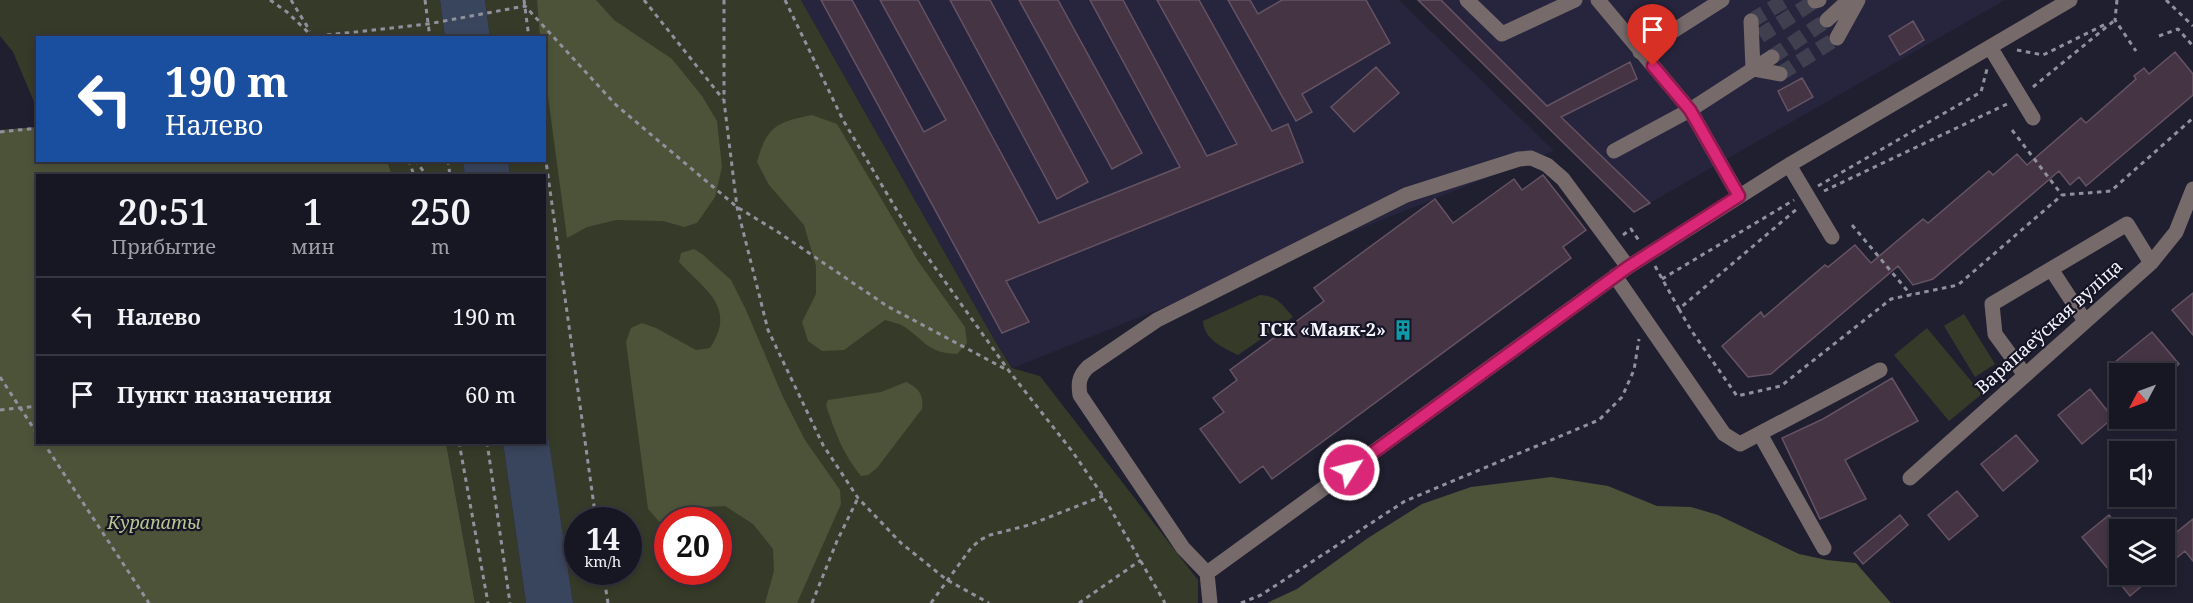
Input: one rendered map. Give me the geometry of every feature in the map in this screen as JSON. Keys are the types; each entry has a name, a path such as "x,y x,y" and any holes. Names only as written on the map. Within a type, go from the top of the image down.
{"street":[{"path":"1467,0 1502,34 1575,0"},
{"path":"1598,0 1690,110 1739,196"},
{"path":"1640,52 1722,0"},
{"path":"1827,20 1849,0"},
{"path":"1838,38 1858,0"},
{"path":"1207,573 1628,267 1789,165 1994,54 2070,0"},
{"path":"1751,21 1753,69"},
{"path":"1753,69 1760,36"},
{"path":"1994,54 2033,117"},
{"path":"1614,151 1690,110 1772,57"},
{"path":"1753,69 1780,74"},
{"path":"1210,603 1207,573 1183,548 1080,395 1078,384 1081,373 1088,367 1157,320 1406,195 1519,159 1531,158 1546,165 1563,178 1628,267"},
{"path":"1789,165 1832,237"},
{"name":"Варапаеўская вуліца","path":"1910,478 2151,263 2176,232 2193,189"},
{"path":"2025,375 1995,334 1992,304 2127,224 2151,263"},
{"path":"2050,269 2085,321"},
{"path":"1615,276 1724,434 1740,444 1880,370"},
{"path":"1760,434 1824,548"}],"path":[{"path":"270,0 314,36 428,24 525,6"},
{"path":"291,0 314,36"},
{"path":"425,0 430,36"},
{"path":"524,0 530,36"},
{"path":"644,0 724,101"},
{"path":"724,0 724,101 736,207 768,330 823,445 858,498 901,543 947,580 989,603"},
{"path":"785,0 843,120 911,234 1009,371 1072,451 1103,496 1165,603"},
{"path":"2117,0 2115,20 2136,51"},
{"path":"2166,0 2193,26"},
{"path":"525,6 616,105 736,207 787,238 887,306 1009,371"},
{"path":"1662,279 1808,196 1981,92 1986,70 1994,54 2016,50 2043,55 2115,20"},
{"path":"1679,309 1808,196 2021,97 2115,20"},
{"path":"2159,36 2178,29 2193,46"},
{"path":"1611,243 1631,229 1648,254 1691,330 1737,396 1781,387 1891,299 1958,285 2062,195 2111,191 2193,118"},
{"path":"0,132 36,128"},
{"path":"2012,130 2062,195"},
{"path":"546,162 594,507"},
{"path":"1852,225 1911,295"},
{"path":"1241,603 1261,595 1405,501 1599,420 1622,397 1634,370 1639,340 1637,307"},
{"path":"0,377 36,432"},
{"path":"0,410 36,406"},
{"path":"44,444 149,603"},
{"path":"459,444 488,603"},
{"path":"487,444 510,603"},
{"path":"931,603 971,548 980,540 990,535 1029,525 1103,496"},
{"path":"812,603 837,541 858,498"},
{"path":"1080,603 1141,560"},
{"path":"605,585 608,603"}],"shaded area":[{"path":"801,0 1399,0 1554,151 1013,368 995,341"},
{"path":"1418,0 2005,0 1634,212"}],"green space":[{"path":"0,0 440,0 445,36 36,36 36,107 13,52 0,36"},
{"path":"485,0 801,0 1012,368 1040,376 1198,580 1198,603 573,603 570,585 642,585 642,507 564,507 564,543 546,423 546,174 510,174 508,162 546,162 546,36 490,36"},
{"path":"537,0 596,0 614,20 672,59 702,96 717,121 722,167 715,197 697,223 684,227 663,221 616,220 587,227 567,238 546,81 546,36 540,36"},
{"path":"812,115 837,124 918,261 965,327 967,343 957,354 939,351 927,345 903,326 885,320 844,350 822,351 808,341 802,322 816,294 816,266 804,225 769,185 757,162 765,140 775,128 790,120"},
{"name":"Курапаты","path":"36,127 36,162 387,162 392,174 36,174 36,444 446,444 475,603 0,603 0,130"},
{"path":"387,162 463,162 465,174 392,174"},
{"path":"694,249 731,280 783,397 805,440 840,490 841,504 797,603 765,603 774,571 773,549 753,524 732,510 732,507 654,507 654,516 648,509 626,342 631,328 642,323 696,350 710,348 720,321 719,310 714,300 679,262 681,253"},
{"path":"1260,295 1275,299 1293,317 1238,355 1221,346 1207,333 1203,321"},
{"path":"1964,314 1995,364 1975,377 1944,326"},
{"path":"1927,328 1982,394 1949,421 1894,355"},
{"path":"906,382 920,392 922,409 877,468 868,475 861,476 844,451 836,434 826,405 828,400 881,392"},
{"path":"446,444 503,444 526,603 475,603"},
{"path":"1551,477 1608,486 1657,506 1691,507 1718,515 1799,554 1856,563 1891,603 1267,603 1297,589 1368,538 1422,504 1471,487"}],"water":[{"path":"440,0 485,0 490,36 445,36"},
{"path":"463,162 508,162 510,174 465,174"},
{"path":"546,422 564,543 564,585 570,585 573,603 526,603 503,444 546,444"}],"building":[{"path":"821,0 852,0 924,132 946,120 880,0 918,0 1039,223 1180,167 1090,0 1123,0 1207,156 1237,144 1157,0 1199,0 1272,131 1288,124 1303,162 1006,281 1029,322 1002,333"},
{"path":"950,0 990,0 1088,182 1057,199"},
{"path":"1019,0 1058,0 1142,153 1112,169"},
{"path":"1228,0 1250,0 1258,14 1282,0 1366,0 1390,43 1302,94 1312,112 1296,121"},
{"path":"1418,0 1441,0 1547,106 1630,62 1637,79 1561,117 1650,203 1634,212"},
{"path":"1913,21 1924,40 1900,55 1889,36"},
{"path":"2175,52 2193,74 2193,95 2086,186 2079,177 2070,185 2059,171 1933,279 1913,285 1898,266 1771,374 1748,377 1722,346 1761,312 1764,317 1825,265 1828,267 1855,245 1871,263 1923,219 1928,223 1989,171 1993,175 2017,154 2027,165 2081,118 2086,123 2136,79 2134,76 2144,68 2149,74"},
{"path":"1376,67 1399,93 1354,132 1331,107"},
{"path":"1802,78 1813,97 1788,111 1778,91"},
{"name":"ГСК «Маяк-2»","path":"1543,175 1586,230 1563,247 1571,258 1272,479 1263,466 1240,483 1200,429 1224,412 1213,398 1237,380 1230,370 1324,301 1314,288 1435,199 1453,223 1514,179 1522,190"},
{"path":"2193,293 2193,335 2172,310"},
{"path":"2152,332 2179,364 2175,367 2175,363 2115,362"},
{"path":"1892,378 1918,421 1845,460 1866,499 1820,519 1782,438 1823,419"},
{"path":"2090,389 2109,413 2109,421 2082,444 2058,415"},
{"path":"2016,435 2038,461 2003,491 1981,464"},
{"path":"1957,491 1978,516 1949,540 1928,515"},
{"path":"1900,515 1908,525 1863,564 1854,553"},
{"path":"2109,515 2112,519 2109,519 2109,570 2082,537"},
{"path":"2193,519 2193,561 2185,551 2175,559 2175,533"},
{"path":"2121,585 2143,585 2130,596"}],"tunnel":[{"path":"1751,21 1786,0"},
{"path":"1760,36 1815,1"},
{"path":"1772,57 1827,20"},
{"path":"1780,74 1837,38"}],"place":[{"name":"ГСК «Маяк-2»","path":"1403,330"}],"route":[{"path":"1349,470 1628,267 1739,196 1690,110 1653,66"}]}
